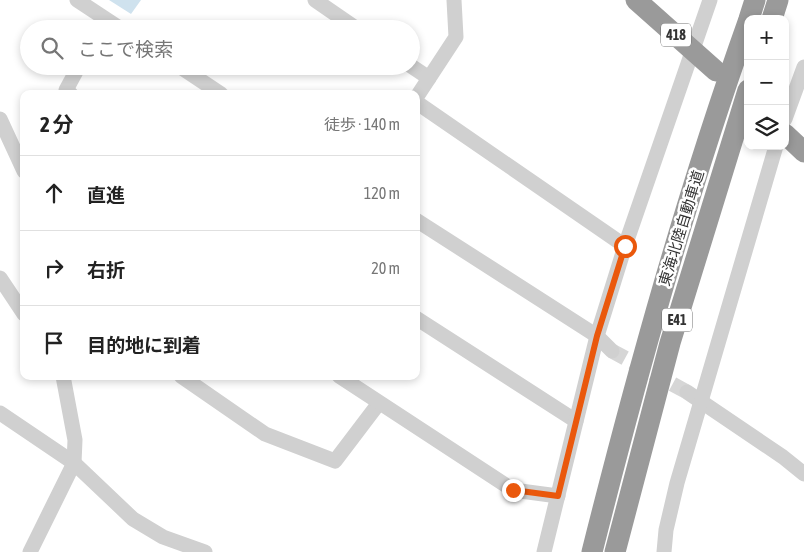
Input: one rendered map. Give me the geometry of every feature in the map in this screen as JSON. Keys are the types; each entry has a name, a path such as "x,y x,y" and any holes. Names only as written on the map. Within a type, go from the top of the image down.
{"highway":[{"name":"418","path":"636,0 716,71"},
{"name":"東海北陸自動車道","path":"750,15 755,0"},
{"path":"773,15 778,0"},
{"name":"東海北陸自動車道","path":"592,552 633,390 675,244 744,32"},
{"name":"東海北陸自動車道","path":"615,552 670,343 744,103"},
{"path":"789,138 804,152"},
{"path":"622,552 637,469"}],"street":[{"path":"77,0 98,20"},
{"path":"315,0 344,20"},
{"path":"420,92 456,37 454,0"},
{"path":"544,552 597,336 625,246 694,52 710,0"},
{"path":"789,108 804,67"},
{"path":"420,72 429,78"},
{"path":"66,90 74,75"},
{"path":"192,75 215,90"},
{"path":"420,105 625,246"},
{"path":"0,119 20,163"},
{"path":"664,552 666,530 678,483 775,150"},
{"path":"420,223 597,336 612,351"},
{"path":"0,278 20,308"},
{"path":"420,321 576,421"},
{"path":"30,552 74,463 74,440 62,380"},
{"path":"186,380 265,434 335,460 379,403"},
{"path":"344,380 513,490 558,496"},
{"path":"687,392 783,457 804,474"},
{"path":"0,413 74,463 133,519 163,537 205,552"}],"water":[{"path":"109,0 141,0 131,14"}],"tunnel":[{"path":"612,351 687,392"}],"route":[{"path":"513,490 558,496 597,336 625,246"}]}
